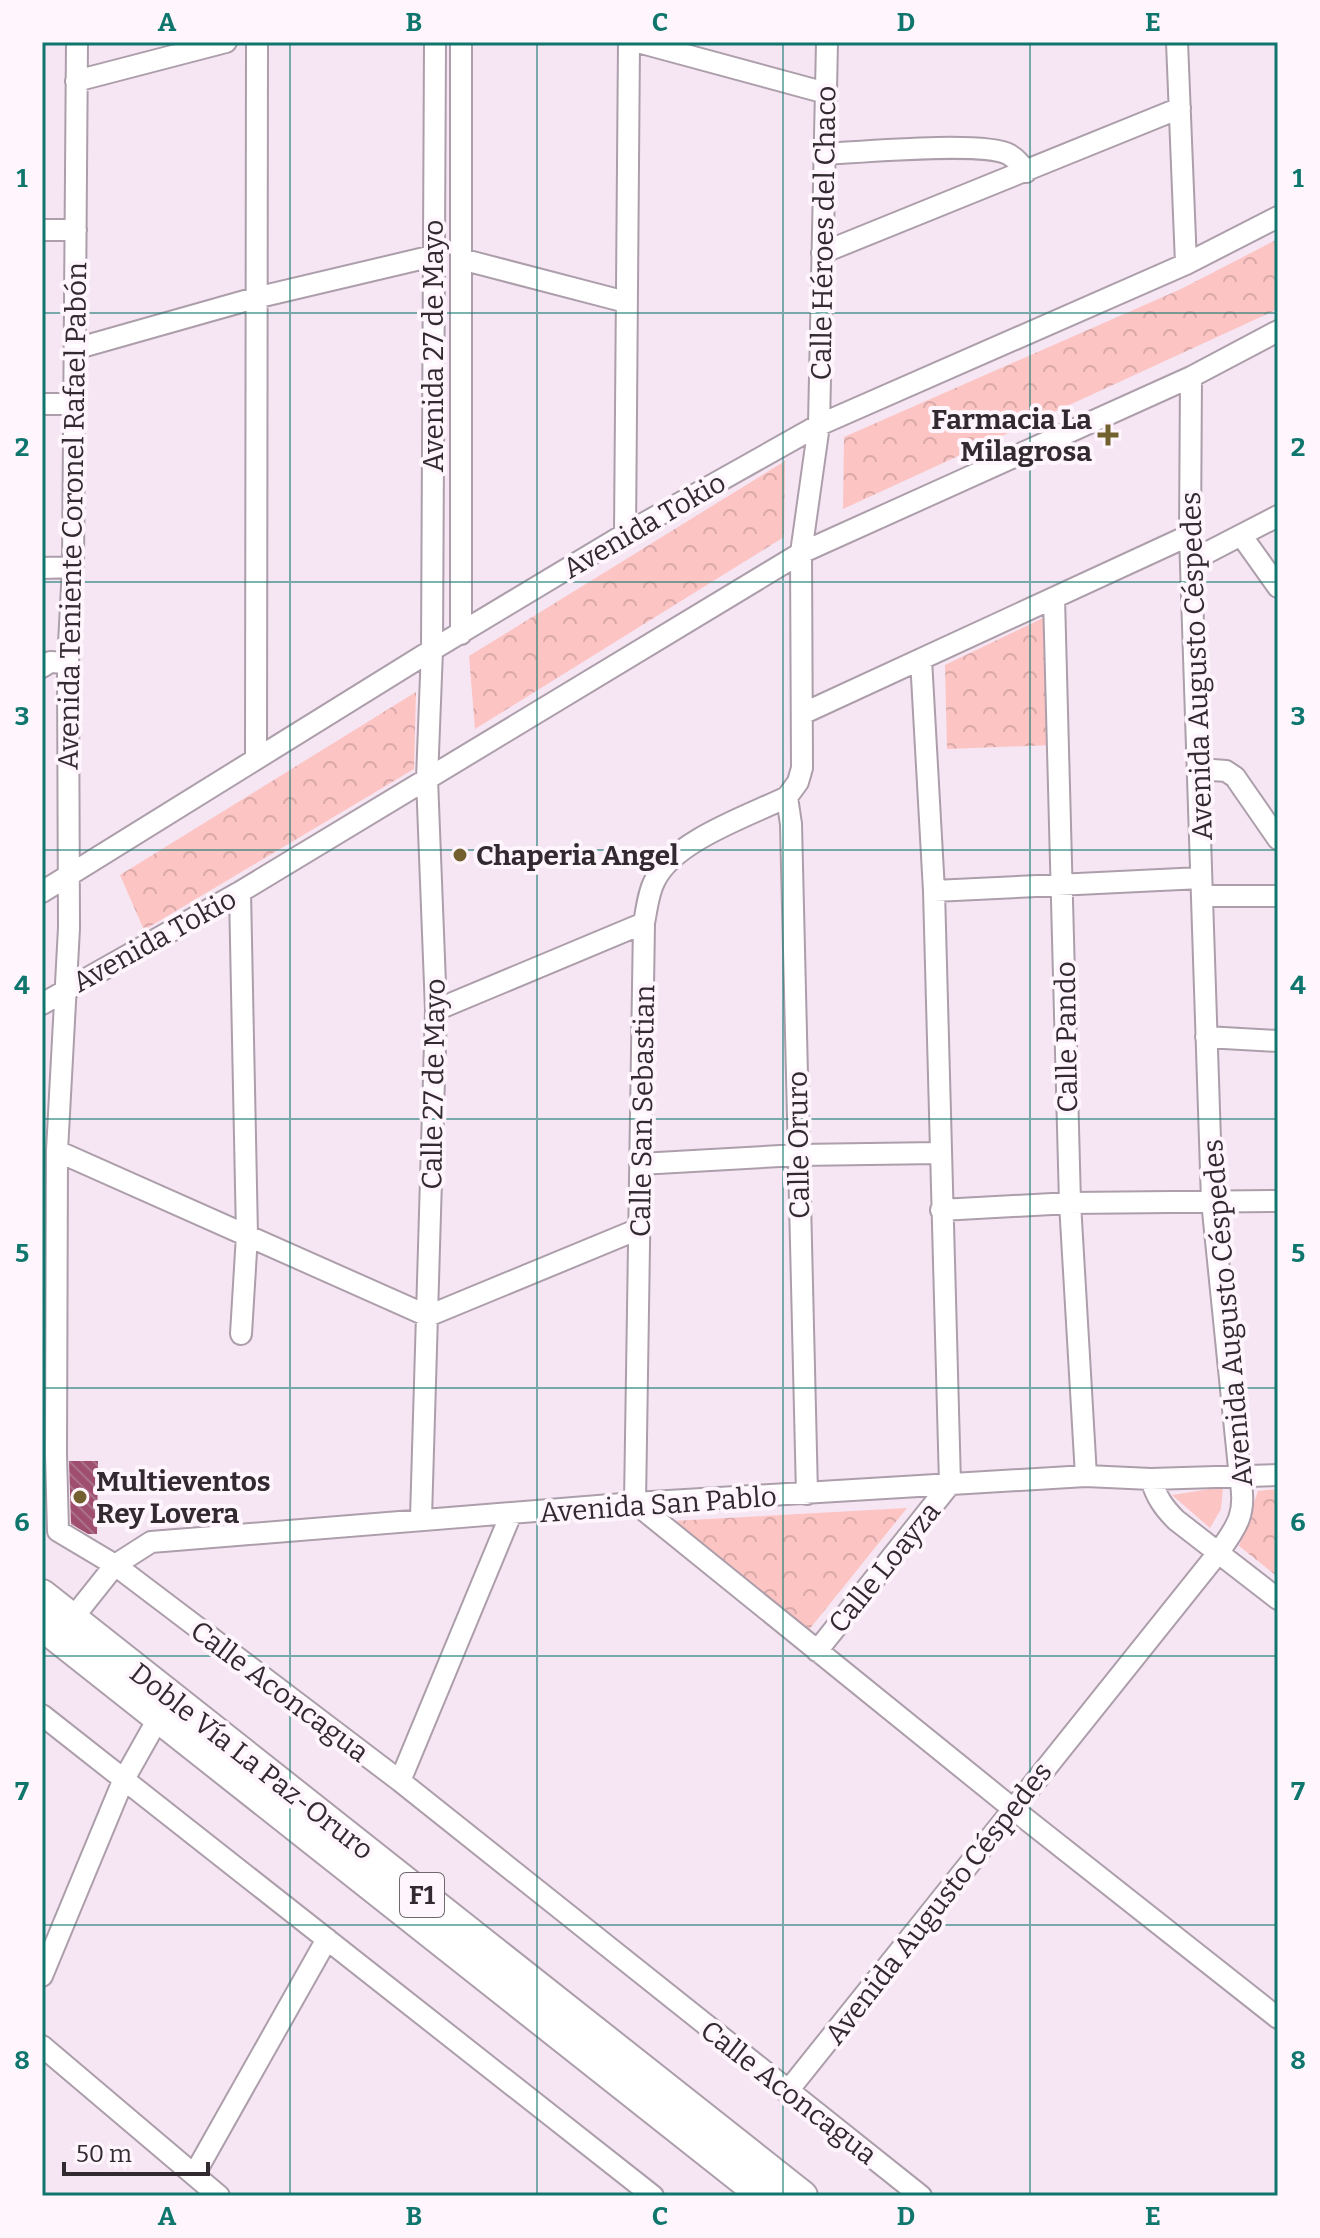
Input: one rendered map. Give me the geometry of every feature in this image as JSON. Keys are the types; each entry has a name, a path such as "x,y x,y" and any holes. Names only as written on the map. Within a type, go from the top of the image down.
{"highway":[{"name":"Doble Vía La Paz-Oruro","path":"42,1595 802,2196"},
{"name":"Doble Vía La Paz-Oruro","path":"42,1625 764,2196"}],"street":[{"name":"Avenida Teniente Coronel Rafael Pabón","path":"66,989 77,42"},
{"path":"76,81 226,42"},
{"path":"256,759 257,42"},
{"name":"Avenida 27 de Mayo","path":"432,650 435,42"},
{"name":"Avenida 27 de Mayo","path":"461,42 461,634"},
{"path":"625,534 629,42"},
{"path":"638,42 826,93"},
{"name":"Calle Héroes del Chaco","path":"787,797 798,782 802,768 801,553 819,425 827,42"},
{"path":"1177,42 1186,264"},
{"path":"822,253 1180,108"},
{"path":"825,154 978,148 1008,154 1026,172"},
{"name":"Avenida Tokio","path":"42,892 625,534 819,425 1186,264 1278,217"},
{"path":"42,230 76,230"},
{"path":"75,349 255,298 433,256"},
{"path":"461,259 626,302"},
{"name":"Avenida Tokio","path":"42,1004 240,892 801,553 1191,377 1278,331"},
{"name":"Avenida Augusto Céspedes","path":"787,2092 1218,1553 1240,1519 1244,1501 1212,1201 1190,535 1191,377"},
{"path":"42,404 74,404"},
{"path":"1191,561 1278,516"},
{"path":"802,714 1190,535"},
{"path":"1241,535 1278,587"},
{"path":"42,568 73,567"},
{"name":"Calle Pando","path":"1054,598 1070,1203 1086,1476"},
{"name":"Calle 27 de Mayo","path":"421,1518 436,1010 427,779 432,650"},
{"path":"921,659 934,891 950,1484"},
{"path":"42,667 50,662 68,663"},
{"path":"1199,769 1226,771 1235,777 1278,839"},
{"name":"Calle San Sebastian","path":"635,1503 644,923 654,881 675,853 787,797"},
{"name":"Calle Oruro","path":"787,797 791,824 807,1494"},
{"path":"934,891 1063,885 1202,887 1278,896"},
{"path":"240,892 247,1235 241,1334"},
{"path":"436,1010 644,923"},
{"name":"Calle Aconcagua","path":"66,989 57,1151 59,1274 56,1454 50,1525 115,1565 400,1781 921,2196"},
{"path":"1206,1037 1278,1041"},
{"path":"57,1151 428,1316 641,1228"},
{"path":"640,1164 798,1155 939,1153"},
{"path":"941,1210 1070,1203 1278,1201"},
{"path":"42,1260 59,1274"},
{"name":"Avenida San Pablo","path":"72,1619 115,1565 151,1542 421,1518 950,1484 1086,1476 1151,1479 1278,1475"},
{"path":"1151,1479 1164,1508 1278,1599"},
{"name":"Calle Loayza","path":"817,1651 950,1484"},
{"path":"635,1503 1278,2018"},
{"path":"400,1781 511,1514"},
{"path":"42,1715 653,2196"},
{"path":"42,1976 123,1781 159,1717"},
{"path":"194,2175 327,1939"},
{"path":"42,2046 219,2196"}],"green space":[{"path":"1278,239 1278,309 843,509 844,437 1181,289"},
{"path":"785,461 784,537 475,729 469,656"},
{"path":"1045,617 1053,745 947,749 945,665"},
{"path":"416,692 414,769 144,930 120,875"},
{"path":"1223,1487 1221,1509 1210,1528 1172,1495"},
{"path":"1278,1489 1278,1577 1239,1546 1258,1491"},
{"path":"907,1508 808,1631 672,1521"}],"building":[{"name":"Multieventos Rey Lovera","path":"69,1461 98,1461 97,1534 88,1534 71,1524"}],"place":[{"name":"Farmacia La Milagrosa","path":"1108,435"},
{"name":"Chaperia Angel","path":"460,855"},
{"name":"Multieventos Rey Lovera","path":"80,1497"}]}
